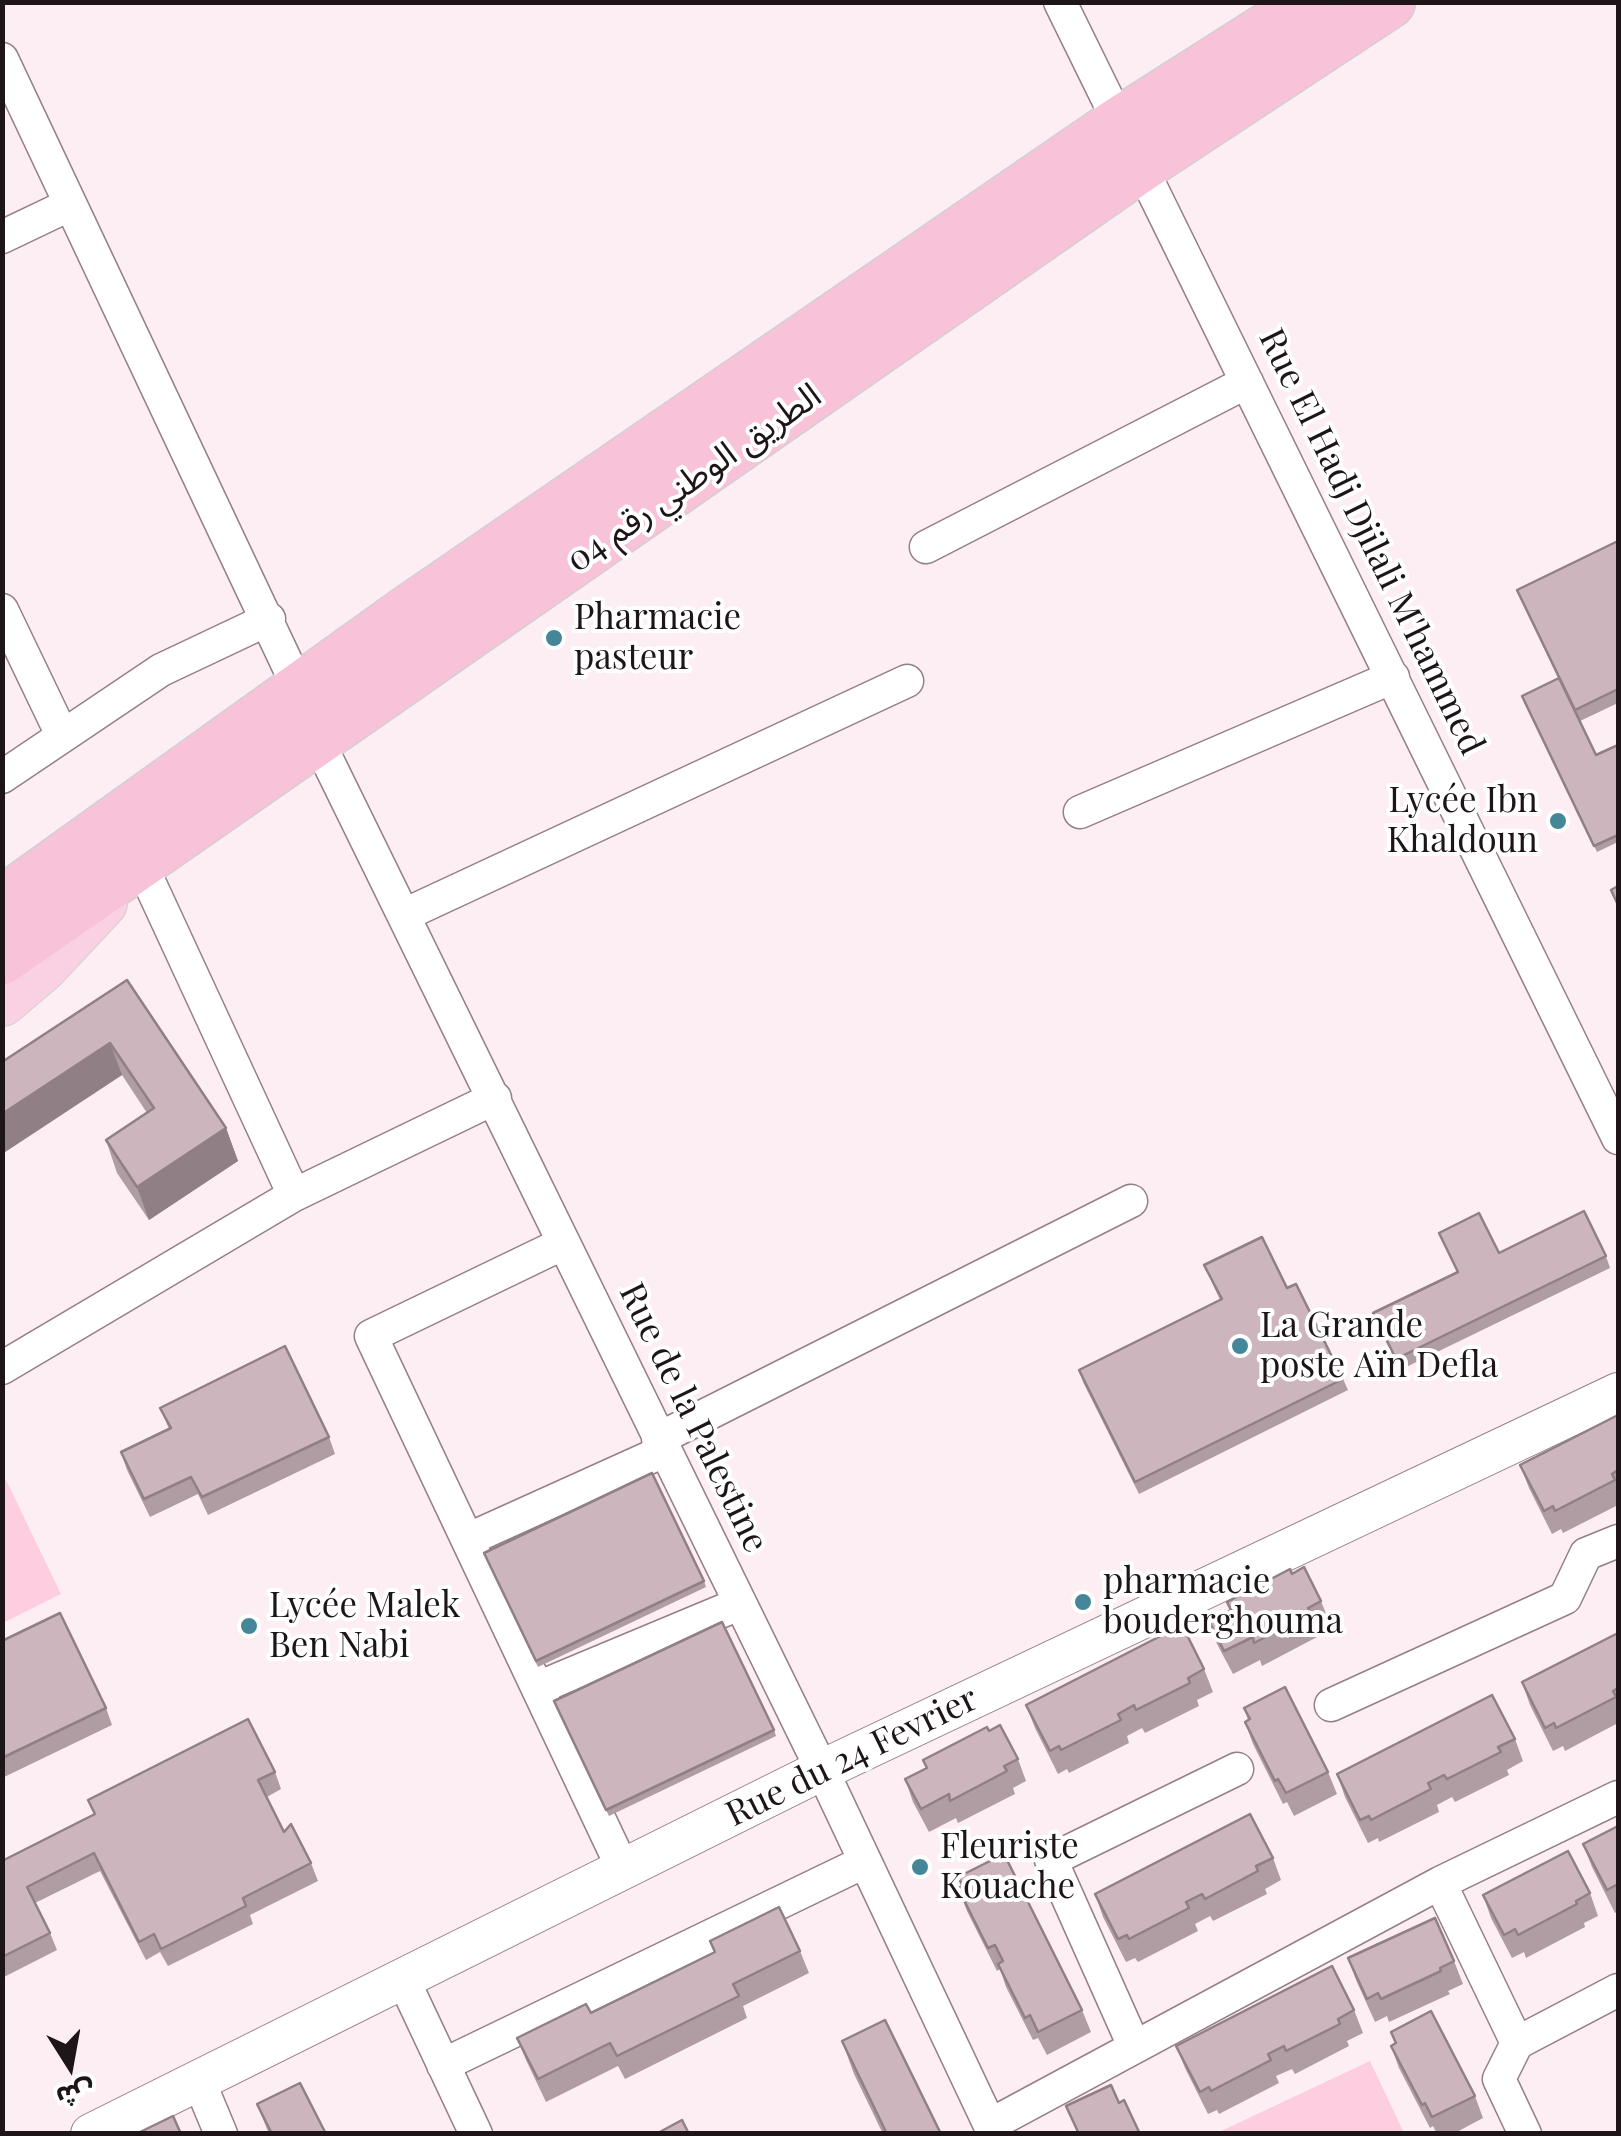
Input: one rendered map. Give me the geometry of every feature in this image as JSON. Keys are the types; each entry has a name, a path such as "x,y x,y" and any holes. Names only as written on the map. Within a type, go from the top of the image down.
{"highway":[{"name":"الطريق الوطني رقم 04","path":"2,958 139,860 309,715 1121,127 1310,2"},
{"name":"الطريق الوطني رقم 04","path":"1121,127 1389,2"},
{"name":"الطريق الوطني رقم 04","path":"2,903 167,784 309,715"}],"main road":[{"path":"2,877 167,784"},
{"path":"2,1002 42,968 139,860"}],"street":[{"name":"Rue El Hadj Djilali M'hammed","path":"1060,2 1618,1138"},
{"name":"Rue de la Palestine","path":"2,58 269,619 309,715 404,916 822,1770 992,2129"},
{"path":"2,238 69,204"},
{"path":"926,547 1247,382"},
{"path":"2,610 62,735"},
{"path":"2,777 161,670 269,619"},
{"path":"1080,812 1392,677"},
{"path":"404,916 907,681"},
{"path":"139,860 294,1196"},
{"path":"2,1368 294,1196 495,1098"},
{"path":"469,1540 1131,1201"},
{"path":"564,1244 371,1336 623,1869"},
{"name":"Rue du 24 Fevrier","path":"91,2134 822,1770 1618,1393"},
{"path":"1330,1705 1564,1598 1586,1554 1618,1541"},
{"path":"540,1687 739,1604"},
{"path":"1134,2046 1051,1860 1237,1769"},
{"path":"992,2129 1134,2046 1440,1883 1618,1797"},
{"path":"443,2064 864,1862"},
{"path":"1440,1883 1517,2043"},
{"path":"403,1979 476,2134"},
{"path":"1525,2134 1499,2080 1517,2043 1618,1990"},
{"path":"198,2079 220,2134"}],"shaded area":[{"path":"6,1480 61,1594 3,1623 2,1481"},
{"path":"1370,2061 1404,2133 1217,2133"}],"building":[{"path":"1618,541 1618,689 1575,710 1517,590"},
{"path":"1559,678 1596,755 1618,745 1618,835 1594,846 1522,696"},
{"path":"1618,886 1618,905 1611,890"},
{"path":"127,980 226,1128 137,1187 106,1140 154,1108 110,1043 2,1114 2,1062"},
{"path":"1584,1211 1606,1256 1396,1359 1373,1313 1458,1272 1439,1233 1479,1213 1499,1253"},
{"name":"La Grande poste Aïn Defla","path":"1262,1237 1287,1288 1296,1284 1343,1379 1135,1482 1079,1370 1222,1299 1204,1265"},
{"path":"285,1346 329,1437 202,1497 191,1477 144,1499 121,1452 171,1428 160,1408"},
{"path":"1618,1415 1618,1470 1612,1474 1615,1480 1555,1511 1553,1506 1544,1511 1520,1465"},
{"path":"652,1473 704,1581 536,1661 484,1553"},
{"path":"1304,1567 1321,1601 1308,1608 1311,1613 1254,1643 1253,1637 1224,1651 1209,1621 1231,1610 1227,1602 1290,1569 1292,1574"},
{"path":"60,1613 106,1708 2,1758 2,1641"},
{"path":"722,1622 774,1730 606,1810 554,1701"},
{"path":"1182,1625 1204,1669 1188,1678 1190,1683 1136,1710 1134,1705 1118,1714 1121,1720 1061,1750 1059,1746 1050,1751 1026,1705"},
{"path":"1618,1633 1618,1688 1613,1691 1616,1697 1556,1728 1554,1723 1545,1728 1522,1682"},
{"path":"1285,1687 1328,1772 1286,1793 1278,1779 1275,1781 1245,1722 1250,1719 1244,1708"},
{"path":"1492,1695 1515,1739 1498,1747 1501,1752 1447,1779 1444,1775 1428,1783 1431,1789 1371,1820 1369,1816 1360,1820 1337,1774"},
{"path":"248,1719 275,1772 258,1780 284,1832 291,1824 311,1863 243,1898 246,1906 161,1949 154,1934 139,1942 94,1853 27,1887 50,1933 2,1957 2,1861 95,1814 88,1800"},
{"path":"1000,1725 1018,1759 1004,1766 1007,1771 950,1801 949,1794 921,1809 905,1779 927,1768 923,1760 987,1727 989,1731"},
{"path":"1250,1814 1273,1858 1256,1866 1258,1871 1205,1899 1202,1894 1186,1902 1189,1908 1129,1939 1127,1935 1118,1939 1095,1894"},
{"path":"1618,1826 1618,1889 1616,1885 1607,1890 1583,1844"},
{"path":"1568,1851 1590,1893 1518,1935 1515,1929 1504,1935 1483,1895"},
{"path":"1004,1854 1082,2010 1038,2032 1030,2015 1025,2018 998,1964 1003,1961 995,1945 988,1948 958,1888 963,1886 958,1877"},
{"path":"779,1907 800,1951 733,1984 739,1996 617,2056 610,2043 538,2079 517,2038 586,2004 591,2013 715,1952 710,1941"},
{"path":"1435,1918 1454,1961 1381,1999 1378,1993 1367,1999 1348,1958"},
{"path":"1332,1966 1354,2010 1338,2019 1340,2024 1286,2051 1284,2046 1268,2054 1271,2060 1211,2091 1209,2087 1200,2092 1176,2046"},
{"path":"1431,2011 1475,2096 1432,2117 1391,2046 1396,2043 1391,2032"},
{"path":"885,2020 941,2134 887,2134 842,2041"},
{"path":"300,2083 326,2134 272,2134 257,2104"},
{"path":"1111,2085 1119,2103 1124,2100 1140,2134 1079,2134 1066,2106"},
{"path":"173,2116 181,2134 136,2134"},
{"path":"682,2120 689,2134 656,2134"}],"place":[{"name":"Pharmacie pasteur","path":"554,638"},
{"name":"Lycée Ibn Khaldoun","path":"1558,821"},
{"name":"La Grande poste Aïn Defla","path":"1240,1346"},
{"name":"pharmacie bouderghouma","path":"1083,1602"},
{"name":"Lycée Malek Ben Nabi","path":"249,1626"},
{"name":"Fleuriste Kouache","path":"920,1867"}]}
